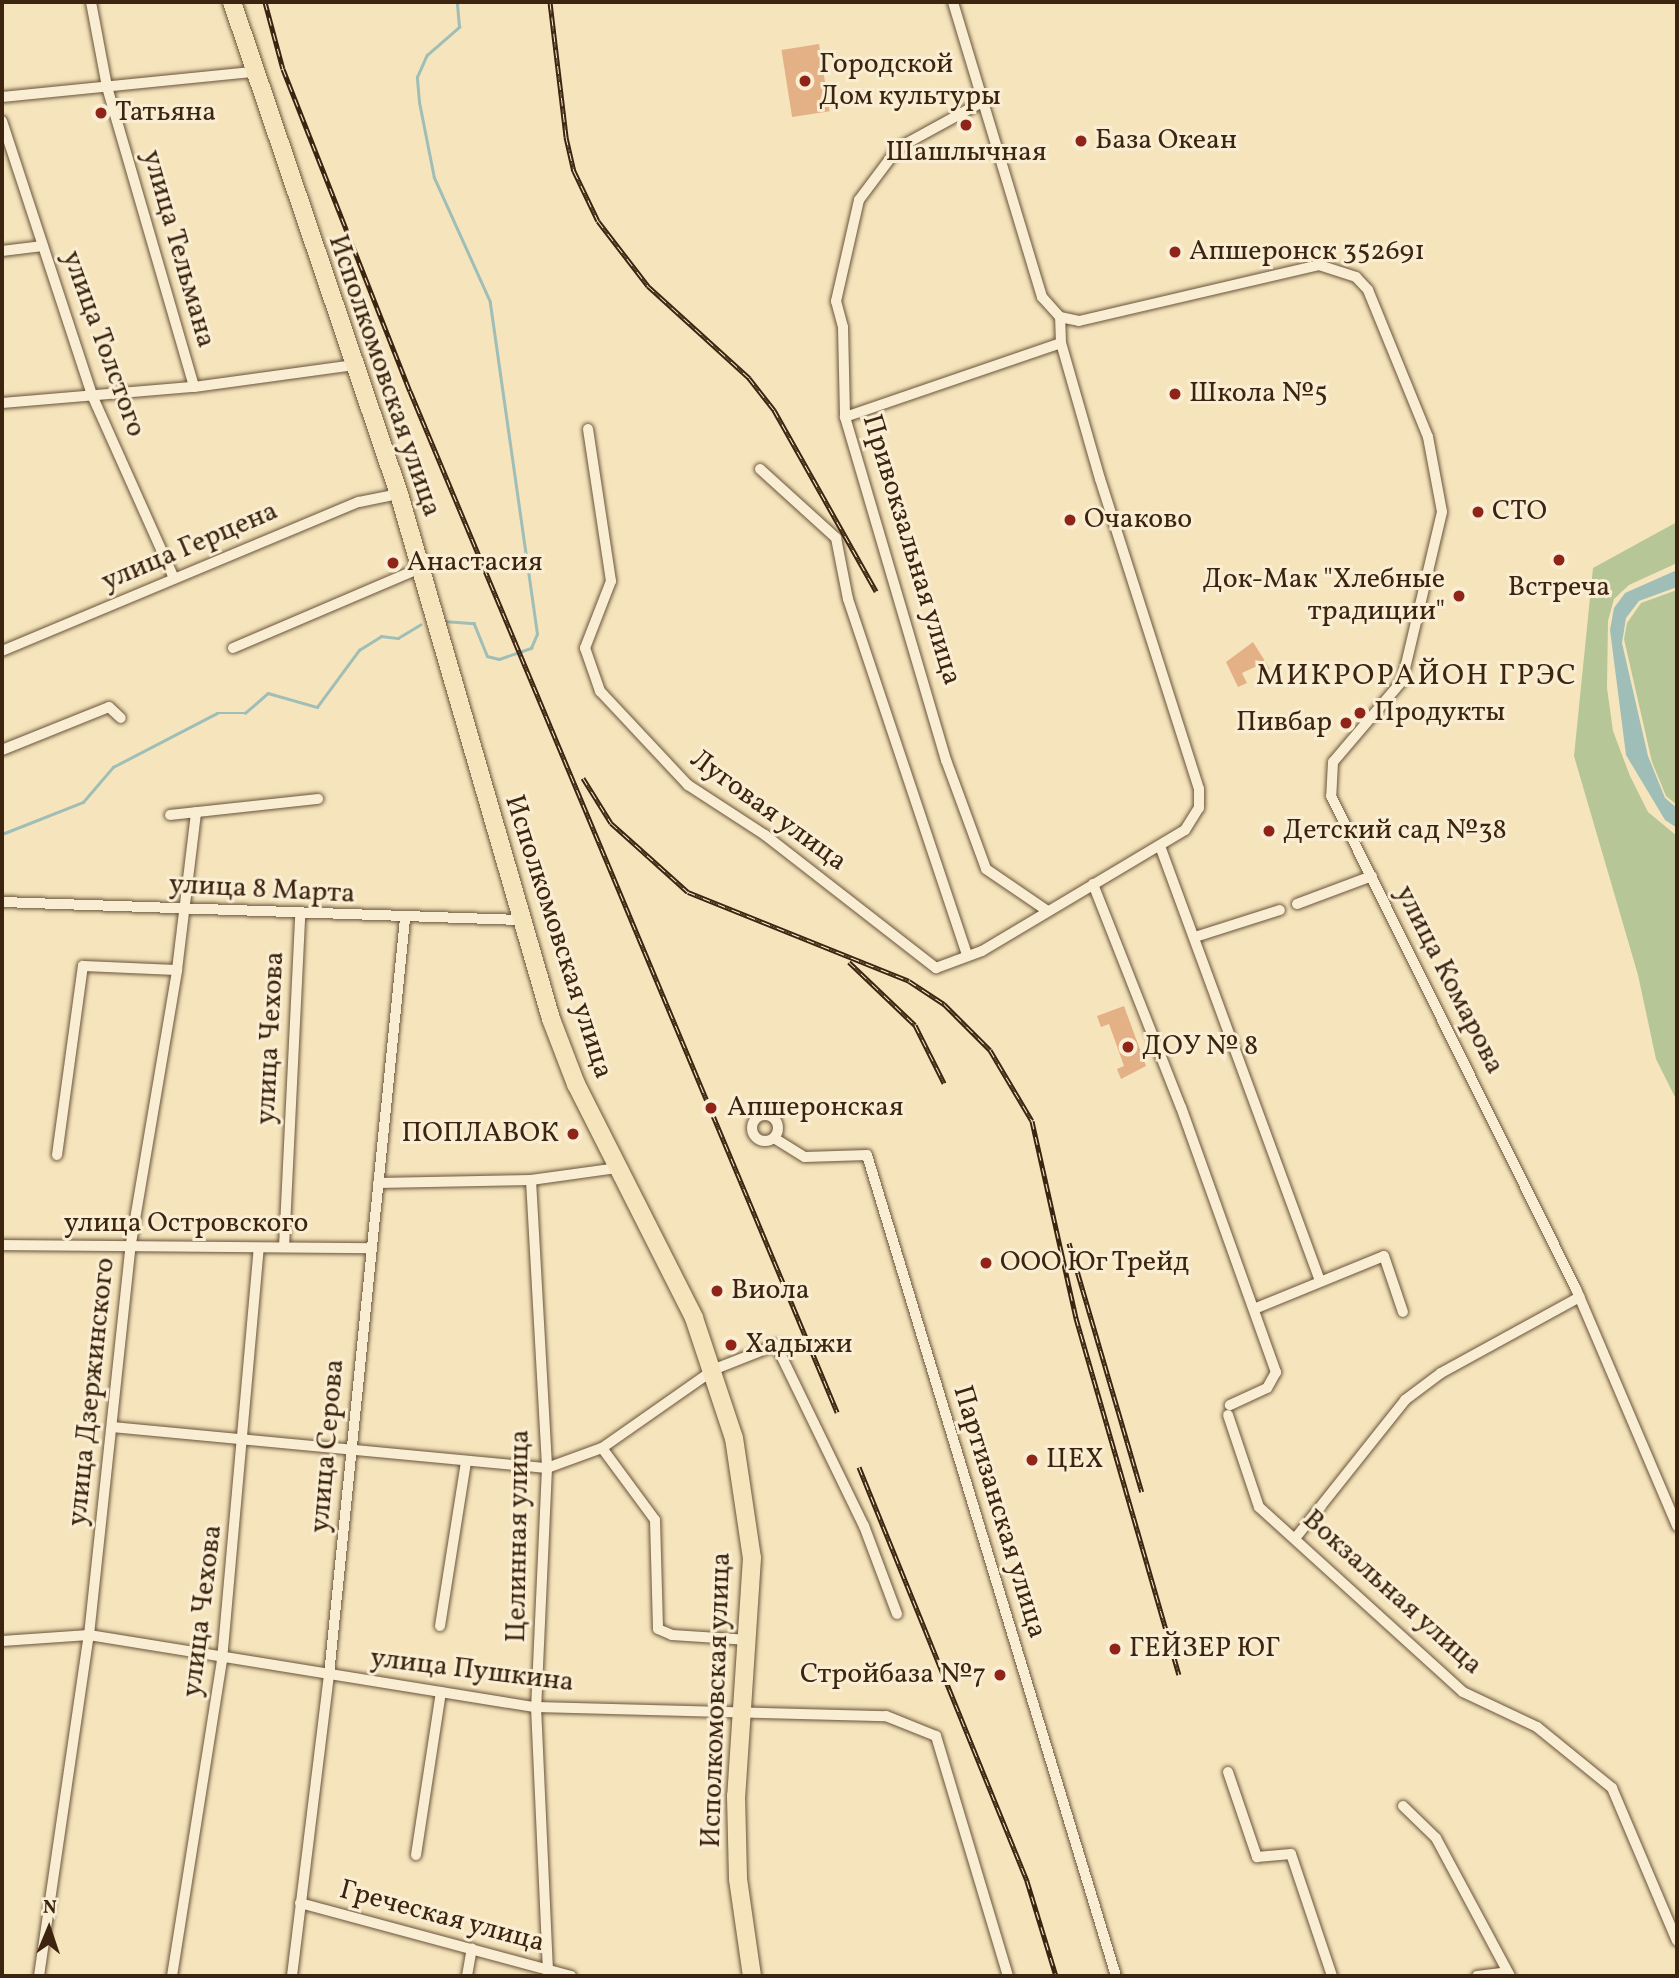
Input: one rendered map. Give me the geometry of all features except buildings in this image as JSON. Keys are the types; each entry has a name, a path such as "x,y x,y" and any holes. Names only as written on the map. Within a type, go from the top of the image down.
{"main road":[{"name":"Исполкомовская улица","path":"232,2 252,72 399,494 520,920 576,1084 715,1368 734,1438 752,1558 749,1640 736,1810 738,1879 752,1976"}],"street":[{"name":"улица Тельмана","path":"91,2 107,87 194,387"},
{"path":"760,469 836,538 848,599 967,955 1185,830 1199,808 1199,789 1061,343 1060,317 1042,297 953,2"},
{"path":"2,97 252,72"},
{"name":"Привокзальная улица","path":"982,102 898,148 859,200 836,301 844,327 845,417 946,760 986,869 1046,910"},
{"name":"улица Толстого","path":"2,121 92,394 174,578"},
{"path":"2,251 43,246"},
{"name":"улица Комарова","path":"1060,317 1079,321 1287,269 1319,265 1342,270 1368,290 1428,437 1442,512 1402,681 1333,762 1329,775 1331,796 1580,1297 1677,1526"},
{"path":"845,417 1061,343"},
{"path":"2,402 194,387 355,365"},
{"name":"Луговая улица","path":"588,429 611,581 585,648 600,691 688,785 765,835 936,968 967,955"},
{"name":"улица Герцена","path":"2,651 359,502 399,494"},
{"path":"233,648 421,568"},
{"path":"2,750 109,707 121,718"},
{"path":"170,816 318,799"},
{"name":"улица Дзержинского","path":"39,1976 89,1635 130,1249 177,970 196,813"},
{"path":"1160,846 1319,1279"},
{"path":"1297,904 1372,876"},
{"name":"Вокзальная улица","path":"1093,884 1254,1309 1275,1382 1229,1410 1259,1507 1297,1536 1463,1692 1537,1727 1612,1788 1677,1941"},
{"name":"улица 8 Марта","path":"2,902 405,919 520,920"},
{"path":"1195,937 1280,910"},
{"name":"улица Чехова","path":"284,1247 300,915"},
{"name":"улица Серова","path":"292,1976 329,1675 405,919"},
{"path":"57,1155 83,966 177,970"},
{"name":"Партизанская улица","path":"774,1138 805,1157 867,1155 1116,1976"},
{"path":"378,1183 531,1180 618,1168"},
{"name":"Целинная улица","path":"531,1180 547,1468 536,1707 547,1972"},
{"name":"улица Островского","path":"2,1245 130,1249 370,1248"},
{"name":"улица Чехова","path":"172,1976 222,1660 244,1440 259,1249"},
{"path":"1254,1309 1319,1279 1384,1256 1403,1312"},
{"path":"1297,1536 1405,1401 1441,1373 1580,1297"},
{"path":"112,1427 547,1468 602,1448 715,1368 776,1345 864,1526 897,1614"},
{"path":"602,1448 655,1520 658,1629 672,1635 749,1640"},
{"path":"440,1626 467,1461"},
{"name":"улица Пушкина","path":"2,1640 89,1635 222,1660 536,1707 887,1716 936,1736 1008,1976"},
{"path":"416,1855 441,1692"},
{"path":"1228,1772 1257,1857 1291,1853 1332,1976"},
{"path":"1403,1806 1436,1838 1509,1974 1477,1976"},
{"name":"Греческая улица","path":"300,1903 472,1948 547,1972 571,1976"},
{"path":"467,1976 472,1948"}],"green space":[{"path":"1677,522 1677,563 1629,585 1614,599 1608,621 1607,688 1613,731 1630,776 1648,812 1677,836 1677,1101 1656,1059 1638,975 1574,756 1593,568"},
{"path":"1677,590 1677,805 1666,796 1652,762 1624,639 1627,623 1641,603"}],"water":[{"path":"1677,570 1677,587 1639,601 1626,618 1622,643 1648,756 1665,798 1677,808 1677,828 1665,820 1626,755 1610,630 1614,608 1625,593"}],"waterway":[{"path":"443,621 474,623 487,656 499,659 531,648 537,634 490,302 434,178 419,102 417,77 427,55 459,27 457,2"},
{"path":"2,834 83,802 113,767 217,713 245,713 268,693 317,707 359,650 381,636 398,638 420,625"}],"railway":[{"path":"265,2 283,69 410,391 837,1412"},
{"path":"550,2 566,137 574,171 598,221 648,286 749,378 774,410 876,591"},
{"path":"583,778 611,823 688,892 909,981 944,1004 990,1050 1032,1121 1076,1318 1179,1674"},
{"path":"849,962 915,1025 944,1083"},
{"path":"1069,1243 1142,1492"},
{"path":"859,1467 1027,1881 1056,1976"}],"place":[{"name":"Городской Дом культуры","path":"805,81"},
{"name":"Татьяна","path":"101,113"},
{"name":"Шашлычная","path":"966,125"},
{"name":"База Океан","path":"1081,141"},
{"name":"Апшеронск 352691","path":"1175,252"},
{"name":"Школа №5","path":"1175,394"},
{"name":"СТО","path":"1478,512"},
{"name":"Очаково","path":"1070,520"},
{"name":"Встреча","path":"1559,560"},
{"name":"Анастасия","path":"393,563"},
{"name":"Док-Мак \"Хлебные традиции\"","path":"1459,596"},
{"name":"Продукты","path":"1360,713"},
{"name":"Пивбар","path":"1346,723"},
{"name":"Детский сад №38","path":"1269,831"},
{"name":"ДОУ № 8","path":"1128,1047"},
{"name":"Апшеронская","path":"711,1108"},
{"name":"ПОПЛАВОК","path":"573,1134"},
{"name":"ООО Юг Трейд","path":"986,1263"},
{"name":"Виола","path":"717,1291"},
{"name":"Хадыжи","path":"731,1345"},
{"name":"ЦЕХ","path":"1032,1460"},
{"name":"ГЕЙЗЕР ЮГ","path":"1115,1649"},
{"name":"Стройбаза №7","path":"1000,1675"}],"district":[{"name":"МИКРОРАЙОН ГРЭС","path":"1417,676"}]}
